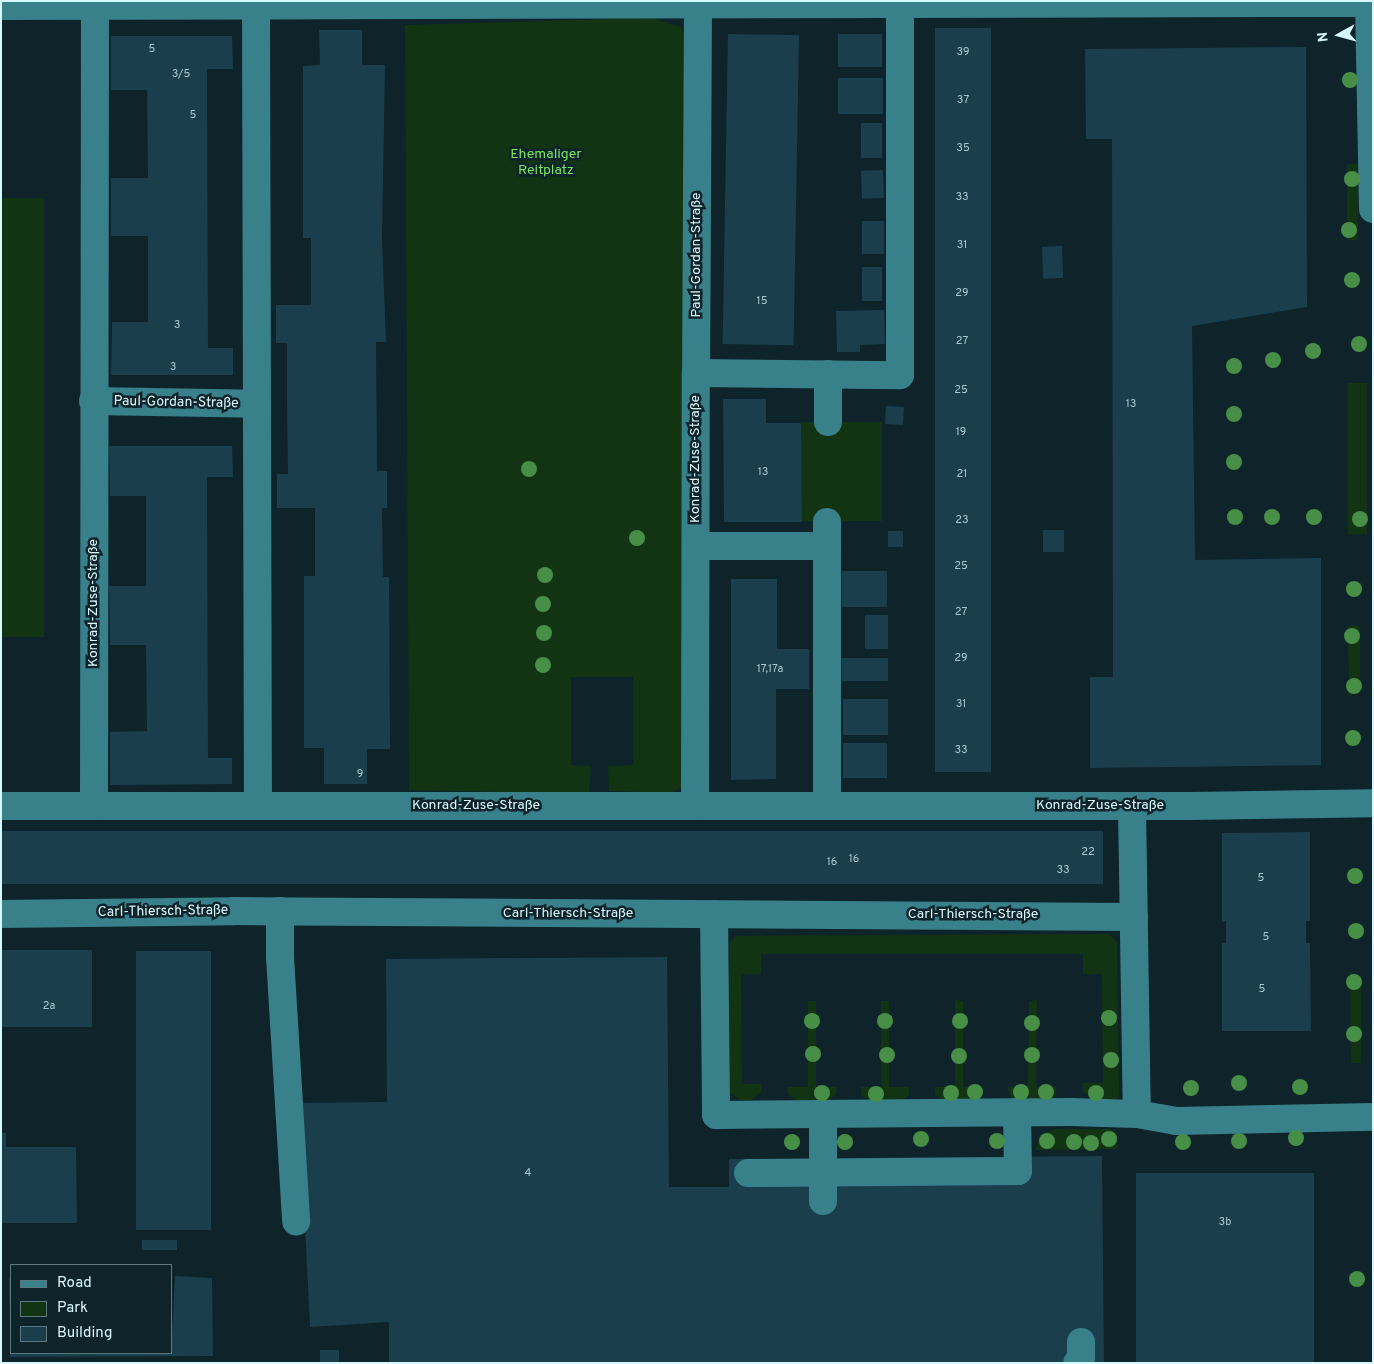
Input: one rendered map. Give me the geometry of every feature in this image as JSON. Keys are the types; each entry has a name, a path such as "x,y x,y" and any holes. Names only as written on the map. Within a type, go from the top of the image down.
{"street":[{"path":"1,6 51,4 95,6 256,6 1370,2 1373,209"},
{"path":"696,373 900,375 900,3"},
{"name":"Paul-Gordan-Straße","path":"696,373 698,4"},
{"name":"Paul-Gordan-Straße","path":"95,6 93,401 257,404 256,6"},
{"name":"Konrad-Zuse-Straße","path":"695,806 696,373"},
{"path":"828,374 828,422"},
{"name":"Konrad-Zuse-Straße","path":"93,401 94,806"},
{"path":"257,404 258,806"},
{"path":"696,546 827,534 827,806"},
{"name":"Konrad-Zuse-Straße","path":"1,806 1132,806 1373,803"},
{"path":"1132,806 1137,1114"},
{"path":"280,911 296,1222"},
{"name":"Carl-Thiersch-Straße","path":"1,914 280,911 1134,917"},
{"path":"714,914 716,1115 1018,1112 1137,1114 1176,1121 1373,1117"},
{"path":"748,1173 1018,1171 1018,1112"},
{"path":"823,1114 823,1201"}],"green space":[{"name":"Ehemaliger Reitplatz","path":"652,18 681,27 686,39 683,787 671,793 609,791 608,766 633,765 633,677 571,677 571,765 591,766 589,794 409,790 405,25"},
{"path":"1347,164 1358,164 1358,240 1347,240"},
{"path":"1,198 44,198 44,637 1,637"},
{"path":"1348,383 1367,383 1367,534 1348,534"},
{"path":"801,422 882,422 882,521 801,521"},
{"path":"1348,626 1360,626 1360,688 1349,697"},
{"path":"1109,934 1117,942 1119,1096 1115,1100 1093,1100 1083,1091 1083,1083 1103,1083 1102,974 1083,974 1083,954 761,954 761,974 741,974 742,1084 762,1084 761,1092 752,1100 740,1100 730,1092 729,943 736,936"},
{"path":"1350,972 1361,981 1361,1063 1351,1063"},
{"path":"955,1000 963,1001 963,1087 983,1087 983,1094 976,1100 942,1100 935,1094 935,1087 955,1087"},
{"path":"1037,1000 1036,1087 1056,1087 1056,1095 1053,1099 1015,1100 1010,1097 1008,1087 1028,1087 1029,1001"},
{"path":"808,1001 816,1001 816,1087 836,1087 836,1094 829,1100 795,1100 788,1094 788,1087 808,1087"},
{"path":"881,1001 889,1001 889,1087 909,1087 909,1095 902,1100 868,1100 861,1095 861,1087 881,1087"},
{"path":"1054,1129 1111,1129 1117,1134 1118,1149 1035,1150 1041,1135"}],"building":[{"path":"935,28 991,28 991,772 935,772"},
{"path":"319,30 362,30 362,65 385,65 382,237 386,342 376,342 377,471 387,471 387,508 382,508 383,577 389,577 390,749 367,749 367,784 324,784 324,748 304,748 304,576 315,576 315,508 277,508 277,474 288,474 287,343 276,343 276,305 311,305 311,238 303,238 303,66 320,65"},
{"path":"728,34 799,35 794,345 723,344"},
{"path":"838,34 882,34 882,67 838,67"},
{"path":"111,36 232,36 233,69 207,69 208,348 233,348 233,375 111,375 112,322 148,322 148,236 111,236 111,178 148,178 147,90 111,90"},
{"path":"1306,47 1307,307 1192,326 1195,560 1321,558 1321,765 1090,768 1090,677 1113,677 1112,139 1086,139 1085,49"},
{"path":"838,78 883,78 883,114 838,114"},
{"path":"861,123 882,123 882,158 861,158"},
{"path":"883,170 884,198 862,199 861,171"},
{"path":"862,221 884,221 884,254 862,254"},
{"path":"1062,246 1063,278 1043,279 1042,247"},
{"path":"862,267 882,267 882,301 862,301"},
{"path":"884,310 885,344 860,345 860,352 837,352 836,311"},
{"path":"723,399 766,399 766,423 801,423 802,522 724,522"},
{"path":"886,406 904,407 903,425 885,424"},
{"path":"109,446 232,446 233,477 207,477 208,758 232,758 232,784 110,785 110,732 147,731 146,645 110,645 109,586 146,586 146,496 110,496"},
{"path":"1043,530 1064,530 1064,552 1043,552"},
{"path":"888,531 903,531 903,547 888,547"},
{"path":"842,571 887,571 887,607 842,607"},
{"path":"731,579 777,579 777,649 809,649 809,689 776,689 776,779 731,780"},
{"path":"865,615 888,615 888,649 865,649"},
{"path":"842,658 888,658 888,681 842,681"},
{"path":"843,699 888,699 888,735 843,735"},
{"path":"843,743 887,743 887,778 843,778"},
{"path":"1,831 1103,831 1103,884 1,884"},
{"path":"1310,832 1310,921 1306,921 1306,943 1310,943 1311,1031 1222,1031 1222,943 1226,943 1226,921 1222,922 1222,833"},
{"path":"1,950 92,950 92,1027 1,1027"},
{"path":"136,951 211,951 211,1230 136,1230"},
{"path":"667,957 669,1187 729,1187 729,1159 1102,1156 1104,1363 389,1363 389,1322 310,1327 299,1103 387,1102 386,959"},
{"path":"1,1133 6,1133 6,1147 76,1147 77,1223 1,1223"},
{"path":"1136,1173 1314,1173 1314,1363 1136,1363"},
{"path":"142,1240 177,1240 177,1250 142,1250"},
{"path":"175,1276 212,1278 213,1356 10,1357 10,1354 172,1354"},
{"path":"9,1277 10,1277 10,1330"},
{"path":"320,1350 339,1350 339,1363 320,1363"}]}
